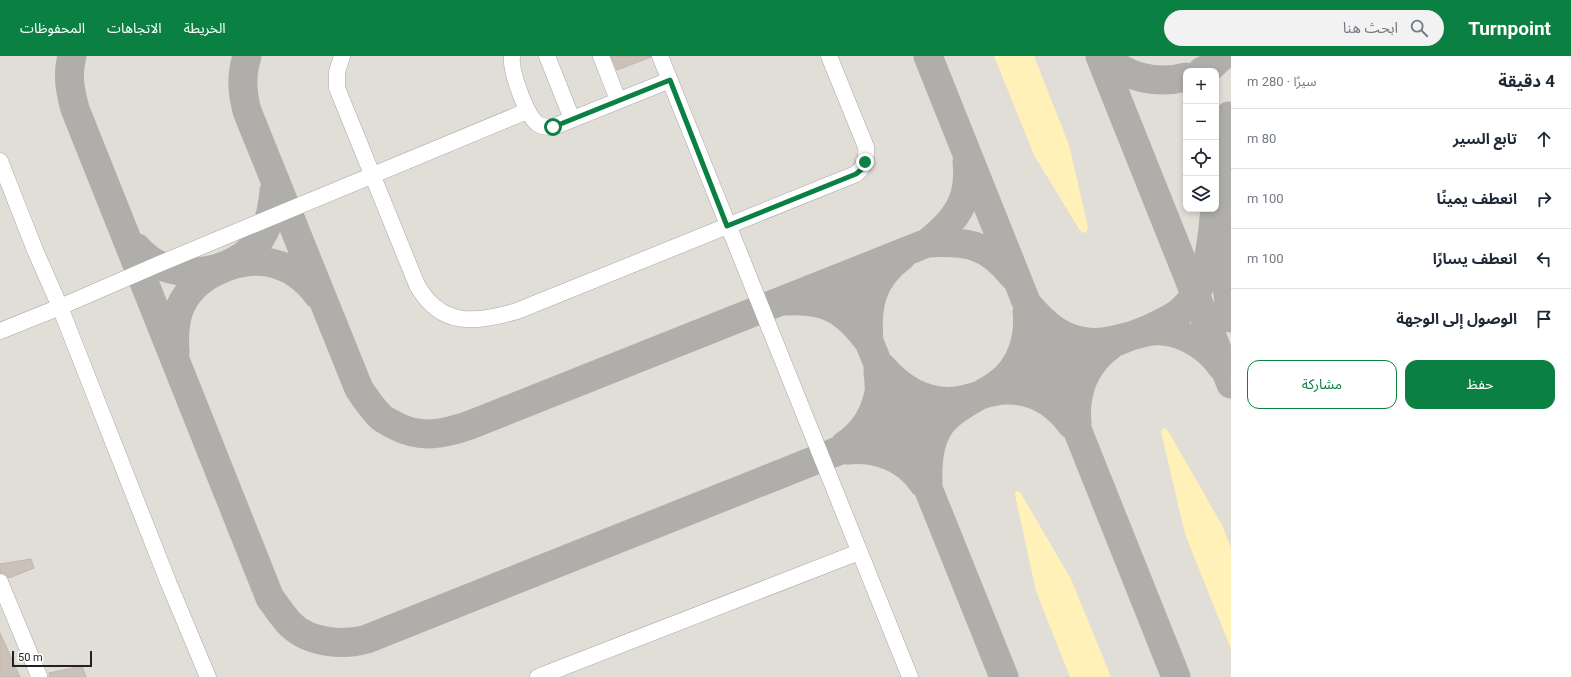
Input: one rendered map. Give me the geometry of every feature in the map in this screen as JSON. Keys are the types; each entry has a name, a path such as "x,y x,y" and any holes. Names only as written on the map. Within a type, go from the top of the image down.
{"lane":[{"path":"342,56 337,72 337,88 417,285 423,296 432,305 449,316 468,320 479,320 517,312 856,174 862,169 867,156 866,147 829,56"},
{"path":"512,56 512,69 528,111 534,121 542,126 553,127 670,80"},
{"path":"548,56 572,119"},
{"path":"601,56 618,100"},
{"path":"660,56 727,226 910,677"},
{"path":"0,331 528,111"},
{"path":"0,161 35,250 60,307 169,584 208,677"},
{"path":"538,677 859,552"},
{"path":"0,582 39,676"}],"shaded area":[{"path":"0,56 1231,56 1231,677 0,677"}],"sand":[{"path":"994,56 1034,56 1069,145 1088,227 1086,233 1079,229 1034,155"},
{"path":"1163,428 1167,429 1222,525 1231,548 1231,649 1185,534 1161,432"},
{"path":"1016,491 1020,492 1071,579 1111,677 1070,677 1036,591 1015,495"}],"building":[{"path":"611,56 651,56 651,57 617,70"},
{"path":"31,559 34,568 9,578 5,574 0,573 0,564"},
{"path":"0,633 20,677 0,677"},
{"path":"82,666 86,677 49,677 49,673"}],"taxiway":[{"path":"72,56 70,63 70,82 75,109 270,598 288,622 299,631 308,636 328,641 348,642 367,639 903,425 1149,329 1170,319 1191,301 1198,289 1207,264 1215,212"},
{"path":"247,56 243,84 247,111 359,389 382,418 396,426 414,433 442,433 470,425 927,243"},
{"path":"928,56 1176,677"},
{"path":"1100,56 1231,384"},
{"path":"1107,56 1114,64 1123,70 1143,78 1165,80 1183,78"},
{"path":"1209,68 1222,56"},
{"path":"1229,116 1224,217 1226,268 1231,318"},
{"path":"967,162 967,188 964,199 953,218 927,243 941,242 975,246 994,257 1013,276"},
{"path":"137,248 150,260 164,267 181,271 198,272 215,269 231,263 245,254 261,237 269,218 274,191"},
{"path":"788,301 814,302 835,309 852,322 869,342 869,316 873,294 883,274 902,256"},
{"path":"175,352 176,320 185,299 193,288 202,280 228,266 256,261 283,267 296,273 318,295"},
{"path":"843,277 1004,677"},
{"path":"1030,307 1052,328 1065,336 1080,341 1105,342 1146,332 1157,331 1179,334 1199,344 1222,367"},
{"path":"928,484 930,450 939,427 950,414 991,389 1013,370 1025,342 1028,321 1027,311"},
{"path":"1077,423 1077,400 1083,379 1094,360 1111,345"},
{"path":"882,367 889,375 906,388 934,400 956,401 1004,390 1024,392 1042,398 1050,403 1058,409 1071,424"},
{"path":"845,445 863,429 875,408 879,392 878,370"},
{"path":"847,450 869,450 890,456 908,467 923,483"}],"route":[{"path":"553,127 670,80 727,226 856,174 862,169 865,162"}]}
